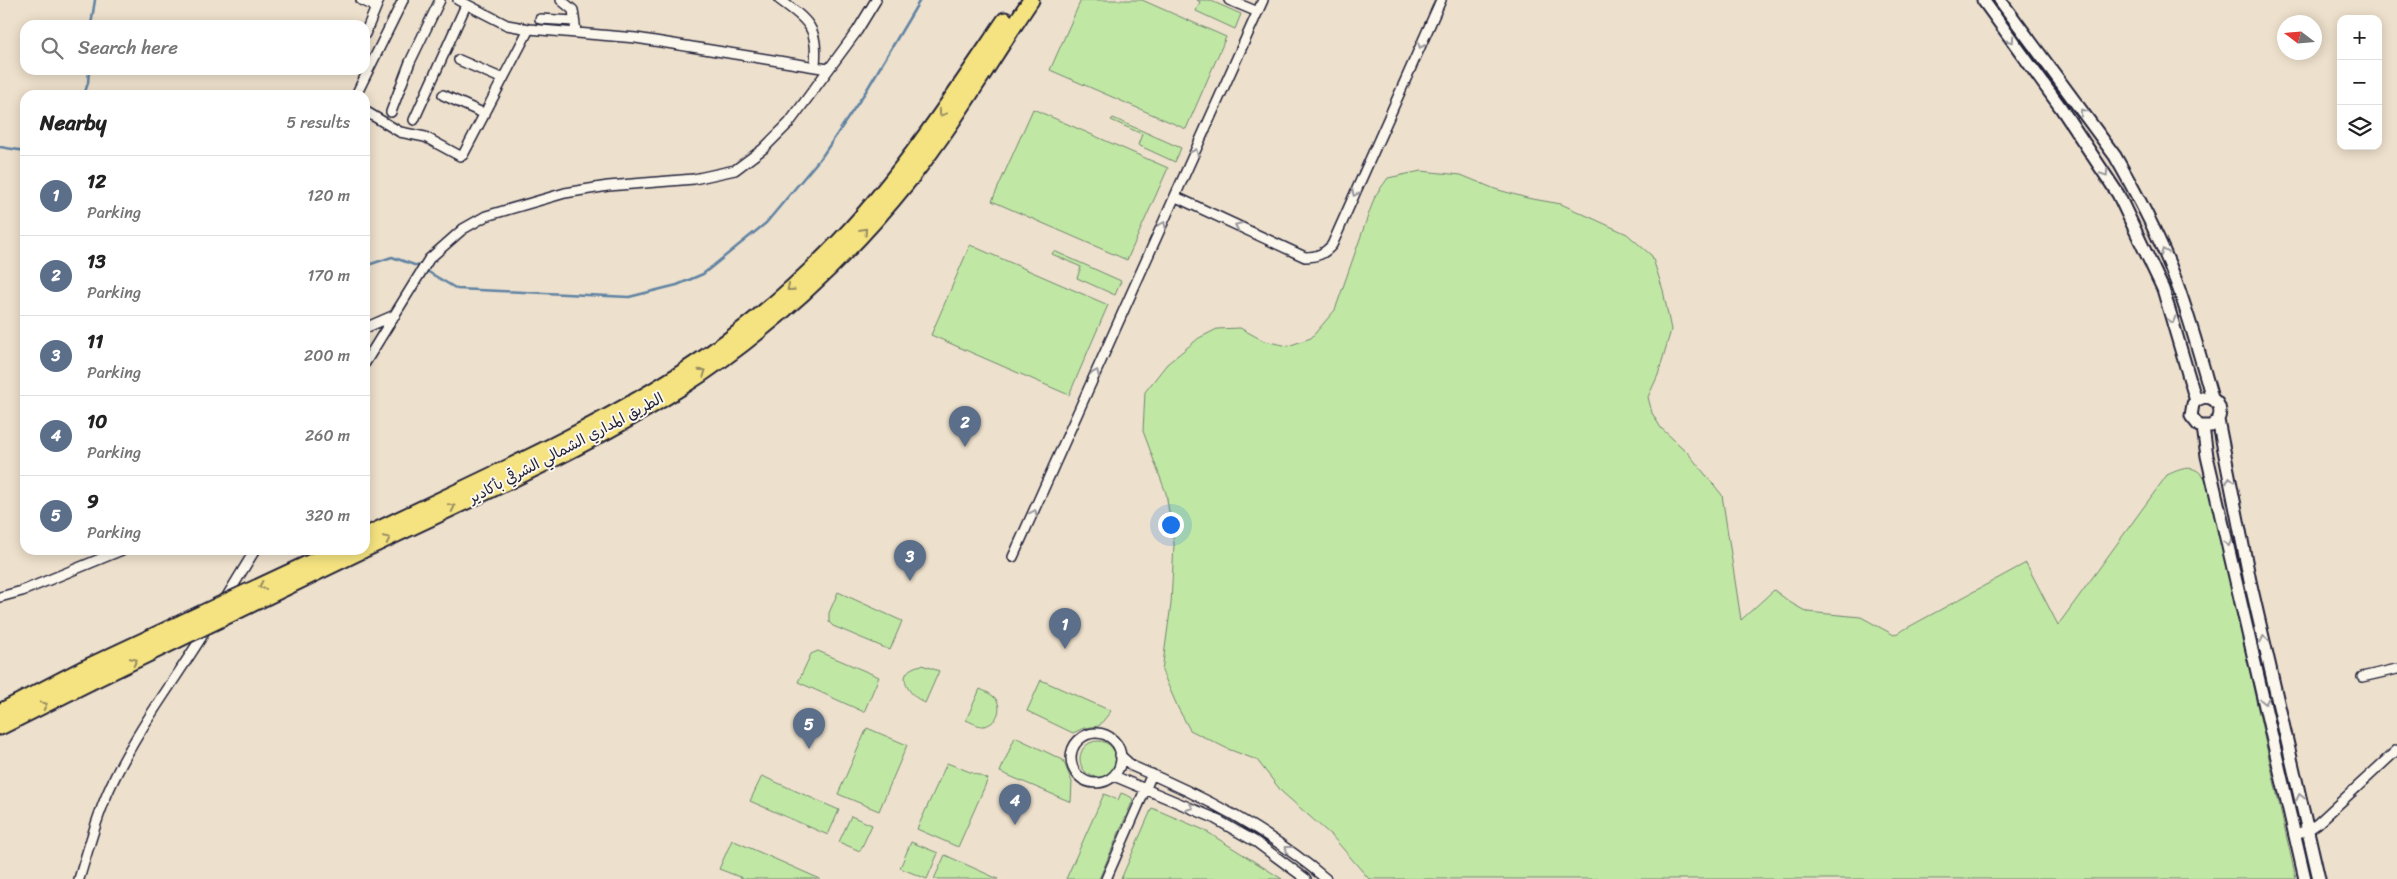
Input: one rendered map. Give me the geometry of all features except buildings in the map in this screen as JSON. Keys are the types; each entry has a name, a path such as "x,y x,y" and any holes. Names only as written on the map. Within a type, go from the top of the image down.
{"highway":[{"name":"الطريق المداري الشمالي الشرقي بأكادير","path":"408,522 617,412 681,373 766,309 829,252 903,168 1018,0"},
{"name":"الطريق المداري الشمالي الشرقي بأكادير","path":"408,522 622,422 682,387 769,322 832,265 910,179 1030,0"},
{"path":"370,534 408,522"},
{"path":"370,546 408,522"},
{"path":"0,727 87,675 328,555"},
{"path":"0,712 87,675 353,555"}],"street":[{"path":"361,0 377,4 370,22"},
{"path":"370,67 403,0"},
{"path":"391,112 410,62 440,0"},
{"path":"561,0 573,10 576,32"},
{"path":"780,0 811,27 816,46 815,66"},
{"path":"370,355 429,259 463,229 502,210 574,191 608,186 694,179 735,170 763,149 789,123 876,0"},
{"path":"1229,0 1258,12"},
{"path":"1014,557 1263,0"},
{"path":"1176,197 1305,257 1320,255 1326,252 1332,245 1441,0"},
{"path":"1983,0 2062,108 2118,194 2163,289 2196,401"},
{"path":"2000,0 2115,156 2154,229 2176,280 2212,398 2221,410 2218,420 2250,581 2318,879"},
{"path":"414,120 462,3 507,25 529,29 636,38 828,69"},
{"path":"540,19 574,21"},
{"path":"370,114 400,132 425,138 460,156 466,154 529,29"},
{"path":"459,60 503,79"},
{"path":"358,90 366,75"},
{"path":"443,95 485,114"},
{"path":"370,326 397,312"},
{"path":"2212,398 2203,397 2196,401 2191,408 2191,416 2196,423 2203,427 2211,426 2218,420"},
{"path":"2203,427 2207,456 2305,879"},
{"path":"0,597 22,591 110,555"},
{"path":"79,879 107,795 123,761 252,555"},
{"path":"2362,677 2397,669"},
{"path":"1096,733 1109,737 1115,742 1120,755 1120,762 1114,776 1103,782 1096,783 1082,779 1072,764 1073,748 1082,738 1096,733"},
{"path":"2295,834 2308,830 2397,750"},
{"path":"1120,755 1132,766 1152,774 1245,821 1279,843 1326,879"},
{"path":"1106,879 1152,774"},
{"path":"1114,776 1212,817 1256,842 1306,879"}],"green space":[{"path":"1081,0 1142,0 1226,37 1186,129 1050,70"},
{"path":"1197,0 1209,0 1241,14 1235,29 1196,11 1200,2"},
{"path":"1033,109 1168,168 1127,260 992,201"},
{"path":"1113,118 1181,148 1175,162 1138,145 1142,134 1111,120"},
{"path":"1421,171 1461,175 1495,189 1527,198 1561,204 1627,234 1652,256 1663,290 1671,330 1658,375 1648,397 1652,413 1661,428 1687,452 1722,495 1741,620 1774,590 1807,612 1861,617 1894,635 2026,563 2058,625 2167,475 2189,468 2203,475 2207,481 2296,879 1369,879 1332,836 1282,792 1257,760 1228,749 1190,730 1178,708 1162,671 1171,604 1174,544 1166,493 1143,431 1145,392 1167,364 1199,338 1217,329 1240,328 1264,341 1288,346 1311,338 1335,310 1375,196 1388,178"},
{"path":"970,245 1108,305 1069,395 931,335"},
{"path":"1054,251 1121,281 1115,295 1077,278 1081,267 1052,254"},
{"path":"838,592 902,621 890,650 833,626 829,622 829,613"},
{"path":"818,651 879,677 864,712 798,682 811,654"},
{"path":"922,665 939,671 925,703 912,694 905,677 913,668"},
{"path":"1041,680 1111,711 1099,726 1084,728 1073,733 1027,711"},
{"path":"980,689 994,697 999,706 995,720 981,726 966,720"},
{"path":"867,728 907,745 879,811 838,794"},
{"path":"1015,737 1063,760 1072,782 1071,802 1000,772"},
{"path":"1098,741 1105,742 1111,746 1115,752 1115,766 1111,772 1105,776 1098,777 1091,776 1085,772 1081,766 1080,759 1081,752 1085,746 1091,742"},
{"path":"947,763 988,779 958,847 917,829"},
{"path":"762,776 839,810 828,835 750,801"},
{"path":"1121,793 1131,797 1133,800 1099,879 1066,879 1104,794 1118,800"},
{"path":"1152,808 1204,830 1282,879 1121,879"},
{"path":"851,816 872,825 860,851 839,842"},
{"path":"732,840 820,879 745,879 719,869"},
{"path":"911,842 938,853 927,879 900,868"},
{"path":"945,855 998,879 934,879"}],"waterway":[{"path":"92,20 95,0"},
{"path":"425,270 457,289 629,297 677,285 703,274 766,223 823,155 866,91 920,0"},
{"path":"86,90 89,75"},
{"path":"0,147 20,150"},
{"path":"370,264 392,257 420,267"}],"place":[{"name":"13","path":"965,447"},
{"name":"11","path":"910,581"},
{"name":"12","path":"1065,649"},
{"name":"9","path":"809,749"},
{"name":"10","path":"1015,825"}]}
